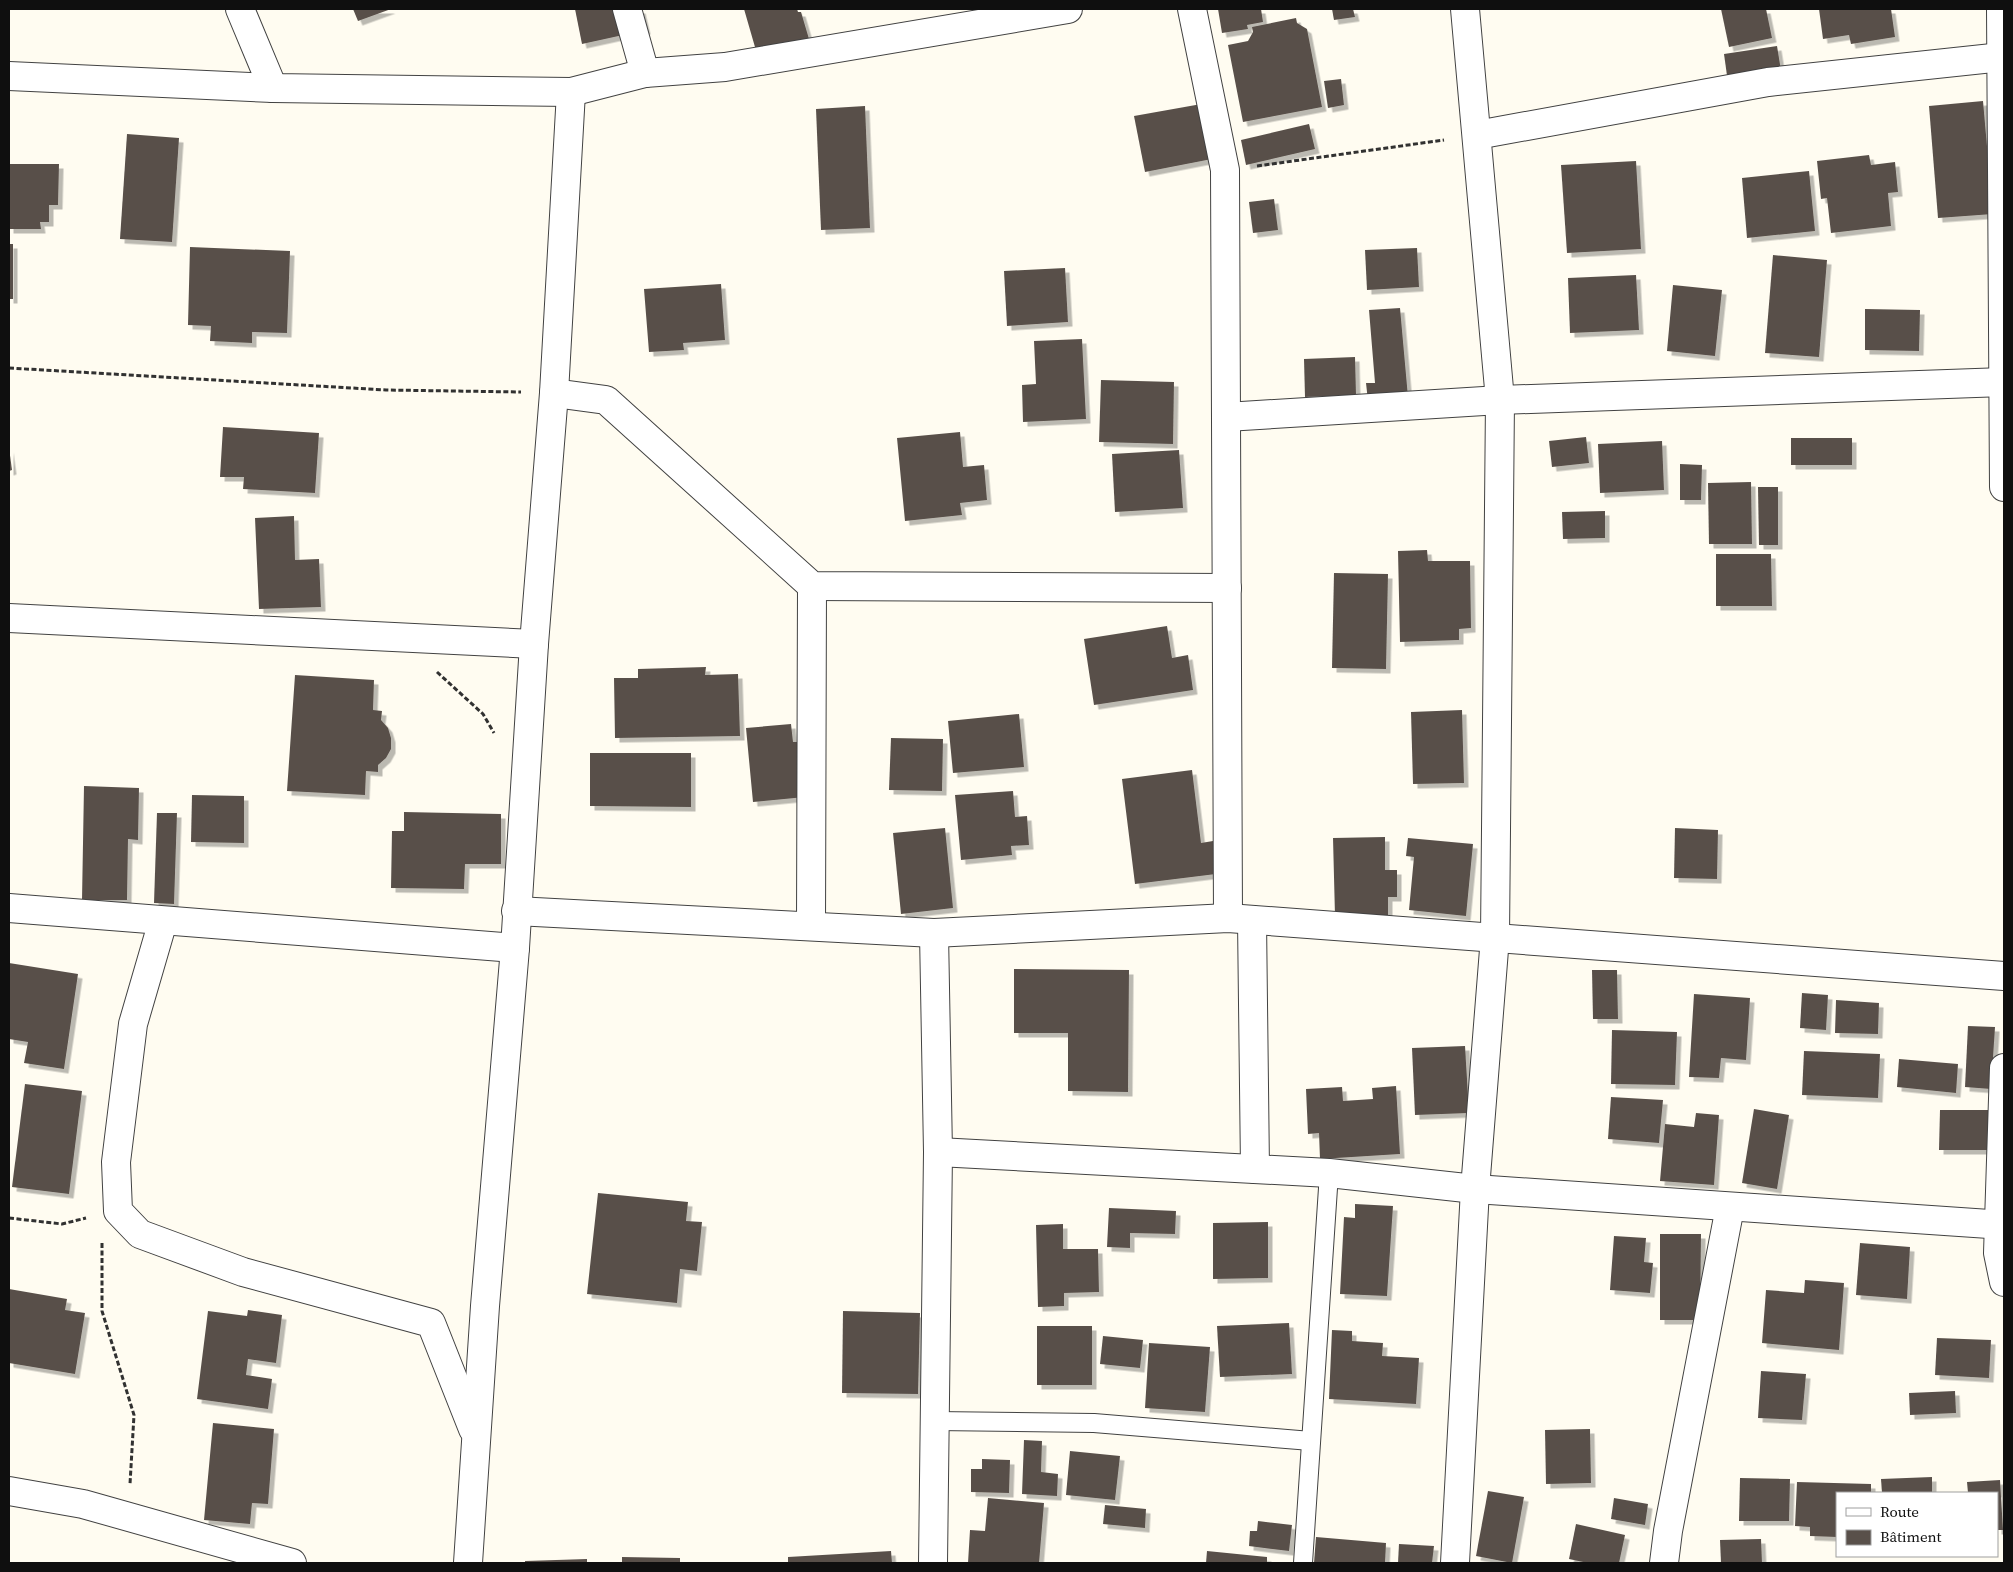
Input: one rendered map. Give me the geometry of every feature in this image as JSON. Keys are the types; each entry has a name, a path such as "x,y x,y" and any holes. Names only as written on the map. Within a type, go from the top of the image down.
{"street":[{"path":"240,9 273,88"},
{"path":"627,9 645,73"},
{"path":"9,76 273,88 571,92 645,73 725,67 1003,14 1068,9"},
{"path":"1192,9 1225,170 1227,588 1240,919 1255,1169"},
{"path":"1455,1563 1475,1189 1496,937 1500,400 1465,9"},
{"path":"2002,9 2004,487"},
{"path":"1477,135 1768,82 2002,58"},
{"path":"468,1563 485,1296 514,948 534,644 554,393 571,92"},
{"path":"1226,417 1500,400 2004,382"},
{"path":"554,393 606,400 812,586 1227,588"},
{"path":"812,586 812,926"},
{"path":"9,618 534,644"},
{"path":"9,908 514,948"},
{"path":"516,912 934,933 1240,919 2004,976"},
{"path":"163,921 133,1024 110,1213 140,1234 243,1272 431,1323 476,1437"},
{"path":"933,1563 938,1152 934,933"},
{"path":"2004,1068 2002,1225 1998,1252 2004,1282"},
{"path":"938,1152 1329,1173 1475,1189 2002,1225"},
{"path":"1664,1563 1668,1532 1730,1207"},
{"path":"9,1491 83,1504 292,1563"}],"lane":[{"path":"1303,1563 1329,1173"},
{"path":"935,1421 1094,1423 1312,1441"}],"path":[{"path":"1225,170 1477,135"},
{"path":"9,368 386,390 554,393"},
{"path":"398,637 484,714 497,738"},
{"path":"9,1218 62,1224 110,1213 102,1311 134,1415 128,1517"}],"building":[{"path":"353,9 391,9 358,21"},
{"path":"575,9 641,9 646,30 582,44"},
{"path":"744,9 797,9 798,12 801,12 809,39 757,54"},
{"path":"1218,9 1261,9 1263,22 1247,25 1248,29 1222,33"},
{"path":"1332,9 1353,9 1355,17 1334,20"},
{"path":"1721,9 1766,9 1772,38 1729,47"},
{"path":"1819,9 1891,9 1895,37 1851,44 1849,35 1823,39"},
{"path":"1296,18 1297,23 1307,29 1322,107 1243,122 1228,45 1248,41 1253,32 1252,27"},
{"path":"1777,46 1784,89 1730,97 1724,54"},
{"path":"1341,79 1344,105 1328,108 1324,81"},
{"path":"1983,101 1993,214 1938,218 1929,106"},
{"path":"1207,103 1217,158 1145,172 1134,116"},
{"path":"865,106 870,228 821,230 816,109"},
{"path":"1309,124 1315,149 1246,165 1241,140"},
{"path":"127,134 179,138 172,242 120,239"},
{"path":"1869,155 1871,165 1895,162 1898,192 1888,193 1891,226 1831,233 1827,198 1821,199 1817,161"},
{"path":"1636,161 1641,249 1567,253 1561,165"},
{"path":"9,164 59,164 58,205 49,205 49,222 40,222 41,229 9,229"},
{"path":"1809,171 1815,231 1747,238 1742,178"},
{"path":"1274,199 1278,230 1253,233 1249,202"},
{"path":"9,244 13,244 13,299 9,299"},
{"path":"190,247 290,251 287,333 252,332 252,343 210,341 211,326 188,325"},
{"path":"1417,248 1419,287 1367,290 1365,250"},
{"path":"1773,255 1827,260 1819,357 1765,353"},
{"path":"1065,268 1068,322 1007,326 1004,271"},
{"path":"1636,275 1639,330 1570,333 1568,278"},
{"path":"721,284 725,340 683,343 684,350 649,352 644,289"},
{"path":"1673,285 1722,290 1715,356 1667,351"},
{"path":"1400,308 1408,397 1368,401 1366,383 1375,383 1369,310"},
{"path":"1865,309 1920,310 1919,351 1865,350"},
{"path":"1082,339 1086,419 1023,422 1022,385 1036,384 1034,341"},
{"path":"1355,357 1356,395 1305,397 1304,359"},
{"path":"1101,380 1174,382 1173,444 1099,442"},
{"path":"223,427 319,433 315,493 243,489 244,477 220,477"},
{"path":"960,432 963,467 984,465 987,500 960,503 962,515 905,521 897,438"},
{"path":"1586,437 1589,463 1552,467 1549,441"},
{"path":"1791,438 1852,438 1852,465 1791,465"},
{"path":"1662,441 1664,490 1600,493 1598,444"},
{"path":"9,448 12,470 9,471"},
{"path":"1179,450 1183,508 1115,512 1112,454"},
{"path":"1680,464 1702,465 1701,500 1680,500"},
{"path":"1751,482 1752,544 1709,544 1708,483"},
{"path":"1758,487 1778,487 1778,545 1759,545"},
{"path":"1605,511 1605,538 1563,539 1562,512"},
{"path":"294,516 295,560 319,559 321,607 259,609 255,518"},
{"path":"1427,550 1428,561 1470,561 1471,628 1459,629 1459,640 1400,642 1398,551"},
{"path":"1716,554 1771,554 1772,606 1716,606"},
{"path":"1334,573 1388,574 1386,669 1332,668"},
{"path":"1167,626 1172,658 1188,655 1193,690 1094,705 1084,639"},
{"path":"706,667 705,675 738,674 740,736 615,738 614,678 638,678 638,669"},
{"path":"295,675 374,680 373,710 382,711 381,720 388,728 391,738 391,749 386,758 378,765 378,772 366,771 365,795 287,791"},
{"path":"1462,710 1464,783 1413,784 1411,712"},
{"path":"1019,714 1024,767 953,773 948,721"},
{"path":"791,724 793,742 800,742 805,797 753,802 746,728"},
{"path":"891,738 943,739 942,791 889,790"},
{"path":"590,753 691,753 691,807 590,806"},
{"path":"1192,770 1201,843 1213,841 1216,874 1135,884 1122,779"},
{"path":"84,786 139,788 138,840 128,839 127,900 82,900"},
{"path":"1013,791 1015,817 1027,816 1029,845 1011,846 1012,855 961,860 955,795"},
{"path":"192,795 244,796 244,843 191,842"},
{"path":"404,812 501,814 501,864 465,864 464,889 391,888 392,831 404,831"},
{"path":"157,813 177,813 174,904 154,903"},
{"path":"945,828 953,908 901,914 893,833"},
{"path":"1675,828 1718,830 1717,879 1674,878"},
{"path":"1385,837 1385,870 1397,870 1397,897 1388,897 1388,916 1335,916 1333,838"},
{"path":"1408,838 1473,844 1466,916 1409,910 1414,857 1406,856"},
{"path":"9,963 78,974 64,1069 24,1063 28,1042 9,1039"},
{"path":"1014,969 1129,970 1128,1092 1068,1091 1068,1033 1014,1033"},
{"path":"1592,970 1617,970 1618,1019 1593,1019"},
{"path":"1802,993 1828,995 1826,1030 1800,1028"},
{"path":"1694,994 1750,998 1746,1060 1721,1058 1719,1078 1689,1077"},
{"path":"1836,1000 1879,1003 1878,1034 1835,1033"},
{"path":"1968,1026 1995,1027 1991,1089 1965,1087"},
{"path":"1612,1030 1677,1032 1675,1085 1611,1084"},
{"path":"1465,1046 1469,1113 1415,1115 1412,1048"},
{"path":"1804,1051 1880,1054 1878,1098 1802,1095"},
{"path":"1899,1059 1958,1064 1956,1093 1897,1087"},
{"path":"25,1084 82,1091 69,1194 12,1187"},
{"path":"1396,1086 1400,1154 1320,1159 1319,1133 1308,1134 1306,1089 1342,1087 1343,1101 1373,1099 1372,1088"},
{"path":"1611,1097 1663,1100 1659,1143 1608,1139"},
{"path":"1754,1109 1789,1115 1777,1189 1742,1183"},
{"path":"1940,1110 1990,1110 1989,1150 1939,1150"},
{"path":"1696,1113 1719,1115 1714,1185 1660,1181 1665,1124 1694,1127"},
{"path":"598,1193 688,1202 686,1221 702,1222 697,1271 680,1269 677,1303 587,1294"},
{"path":"1355,1204 1393,1206 1387,1296 1340,1294 1344,1217 1355,1218"},
{"path":"1109,1208 1176,1211 1175,1234 1130,1233 1130,1248 1107,1247"},
{"path":"1268,1222 1268,1278 1213,1279 1213,1223"},
{"path":"1063,1224 1063,1249 1098,1249 1099,1292 1064,1293 1064,1306 1038,1307 1036,1225"},
{"path":"1660,1234 1701,1234 1700,1320 1660,1320"},
{"path":"1614,1236 1646,1238 1644,1262 1653,1263 1650,1293 1610,1290"},
{"path":"1860,1243 1910,1247 1907,1299 1856,1295"},
{"path":"1805,1280 1844,1283 1839,1350 1762,1343 1766,1290 1804,1293"},
{"path":"9,1289 67,1299 65,1310 85,1313 75,1374 9,1363"},
{"path":"248,1310 282,1315 276,1363 248,1359 246,1375 272,1379 268,1409 197,1399 208,1311 247,1316"},
{"path":"843,1311 920,1313 918,1394 842,1393"},
{"path":"1289,1323 1292,1374 1220,1377 1217,1326"},
{"path":"1037,1326 1092,1326 1092,1385 1037,1385"},
{"path":"1332,1330 1352,1331 1352,1341 1383,1343 1382,1356 1419,1358 1416,1404 1329,1399"},
{"path":"1103,1336 1143,1340 1140,1368 1100,1364"},
{"path":"1937,1338 1991,1340 1989,1378 1935,1375"},
{"path":"1149,1343 1210,1347 1205,1412 1145,1408"},
{"path":"1761,1371 1806,1374 1802,1420 1758,1418"},
{"path":"1955,1391 1956,1413 1910,1415 1909,1393"},
{"path":"213,1423 274,1429 268,1504 252,1503 250,1524 204,1520"},
{"path":"1590,1429 1591,1483 1546,1484 1545,1430"},
{"path":"1024,1440 1042,1441 1041,1472 1058,1474 1057,1496 1022,1494"},
{"path":"1070,1451 1120,1456 1115,1500 1066,1495"},
{"path":"982,1459 1010,1460 1009,1493 971,1492 971,1469 982,1469"},
{"path":"1932,1477 1932,1492 1882,1492 1881,1479"},
{"path":"1740,1478 1790,1479 1789,1521 1739,1521"},
{"path":"2000,1480 2003,1530 1998,1530 1998,1492 1968,1492 1967,1482"},
{"path":"1797,1482 1871,1484 1871,1492 1836,1492 1836,1537 1810,1536 1810,1527 1795,1526"},
{"path":"1488,1491 1524,1497 1512,1563 1476,1556"},
{"path":"988,1498 1044,1503 1039,1563 968,1563 970,1530 985,1531"},
{"path":"1614,1498 1648,1504 1645,1525 1611,1519"},
{"path":"1105,1505 1146,1509 1145,1528 1103,1524"},
{"path":"1258,1521 1292,1525 1289,1551 1249,1546 1250,1531 1257,1531"},
{"path":"1576,1524 1625,1535 1619,1563 1588,1563 1569,1559"},
{"path":"1316,1537 1386,1543 1385,1563 1314,1563"},
{"path":"1761,1539 1762,1563 1721,1563 1720,1540"},
{"path":"1399,1544 1434,1546 1432,1563 1398,1563"},
{"path":"891,1551 892,1563 788,1563 788,1557"},
{"path":"1207,1551 1267,1557 1267,1563 1206,1563"},
{"path":"622,1557 680,1558 680,1563 622,1563"},
{"path":"587,1559 587,1563 525,1563 525,1561"}]}
